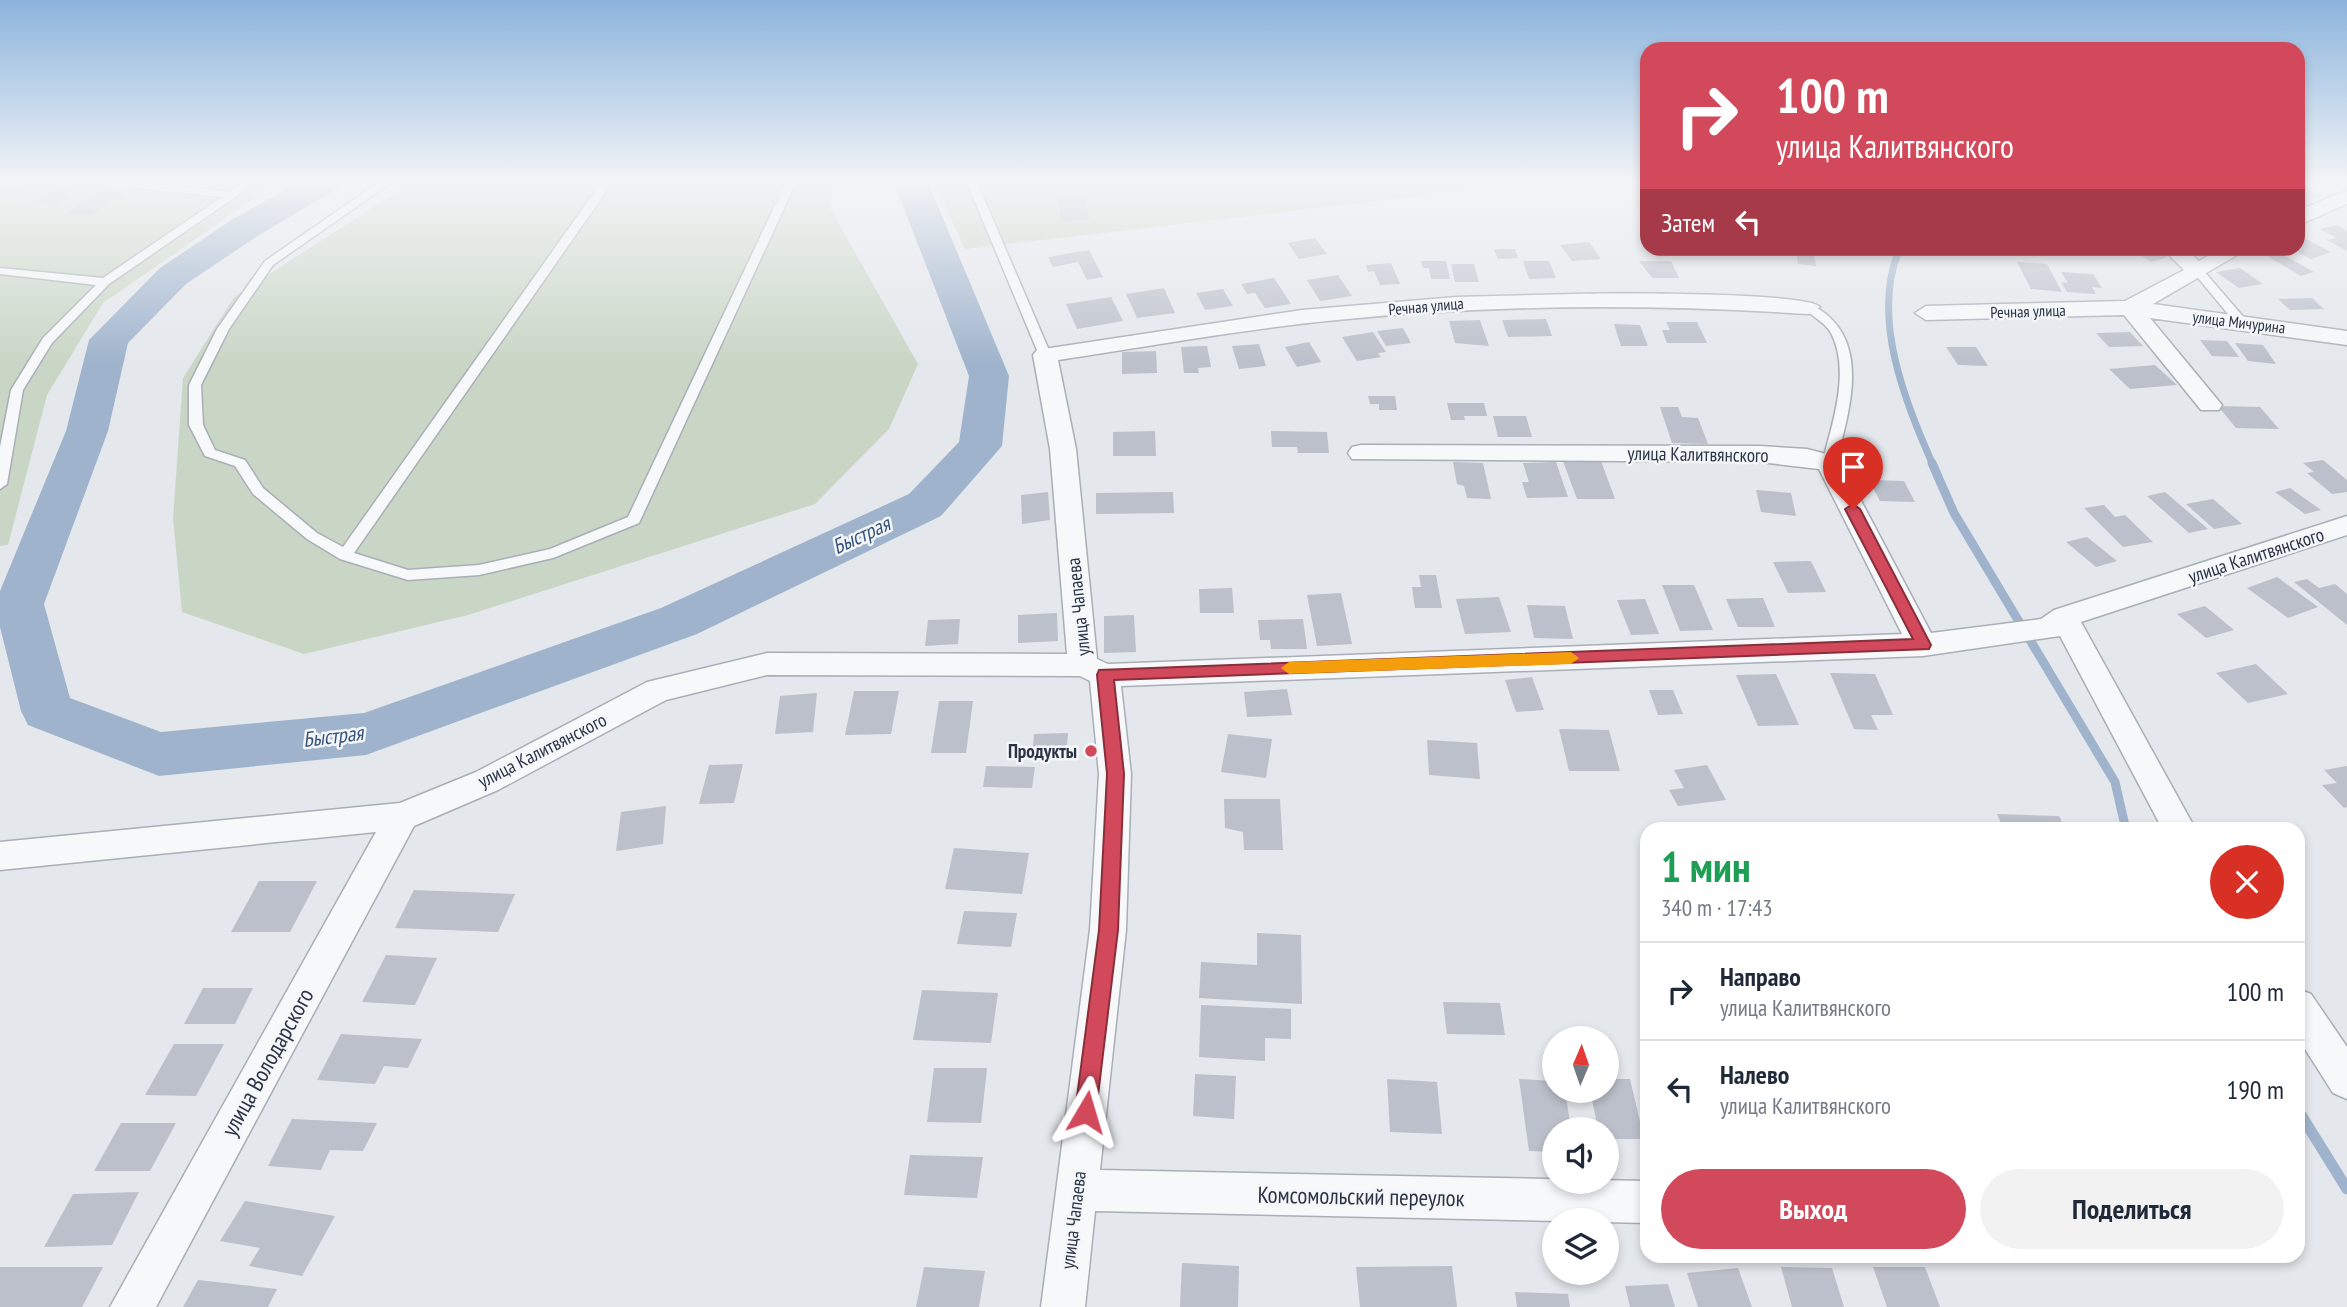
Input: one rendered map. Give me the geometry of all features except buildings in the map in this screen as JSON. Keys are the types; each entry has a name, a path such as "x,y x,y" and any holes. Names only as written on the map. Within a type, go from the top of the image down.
{"street":[{"path":"2181,256 2197,271"},
{"name":"Речная улица","path":"1926,313 2130,308 2224,256"},
{"name":"Речная улица","path":"1045,355 1336,313 1480,302 1704,300 1809,307"},
{"path":"2130,308 2210,405"},
{"name":"улица Мичурина","path":"2130,308 2347,338"},
{"name":"улица Чапаева","path":"1045,355 1063,449 1094,670 1115,774 1108,930 1063,1307"},
{"name":"улица Калитвянского","path":"1361,453 1760,454 1807,457 1829,463"},
{"path":"1829,463 1934,644"},
{"name":"улица Калитвянского","path":"0,856 402,816 487,781 658,690 767,664 1094,670 1934,644 2056,623 2347,525"},
{"path":"2056,623 2174,822"},
{"name":"улица Володарского","path":"132,1307 402,816"},
{"path":"2305,1017 2347,1080"},
{"name":"Комсомольский переулок","path":"1076,1190 1640,1202"}],"lane":[{"path":"0,484 17,390 47,341 105,282 164,241"},
{"path":"301,241 269,263 223,329 195,385 195,425 210,453 240,463 258,491 312,537 345,555 408,575 480,570 553,553 634,520 764,241"},
{"path":"345,555 566,241"},
{"path":"997,241 1045,355"},
{"path":"0,271 105,282"},
{"path":"2197,271 2242,323"},
{"path":"1809,307 1836,331 1843,360 1843,407 1829,463"},
{"path":"0,388 17,390"}],"green space":[{"path":"0,241 193,241 103,303 47,395 8,545 0,546"},
{"path":"321,241 849,241 918,364 889,429 815,504 468,615 304,654 182,612 173,518 183,378 234,297"},
{"path":"961,241 1034,241 965,249"}],"waterway":[{"name":"Быстрая","path":"225,241 173,276 109,340 87,431 19,604 47,711 159,754 366,734 679,621 925,505 980,446 989,376 935,241"},
{"path":"1898,256 1892,274 1889,302 1890,330 1902,386 1933,465"},
{"path":"1932,463 1954,513 2115,782 2124,822"},
{"path":"2305,1121 2347,1189"}],"slow traffic":[{"path":"1289,668 1571,658"}],"place":[{"name":"Продукты","path":"1091,751"}],"route":[{"path":"1086,1112 1108,930 1115,774 1105,675 1923,645 1853,509"}]}
